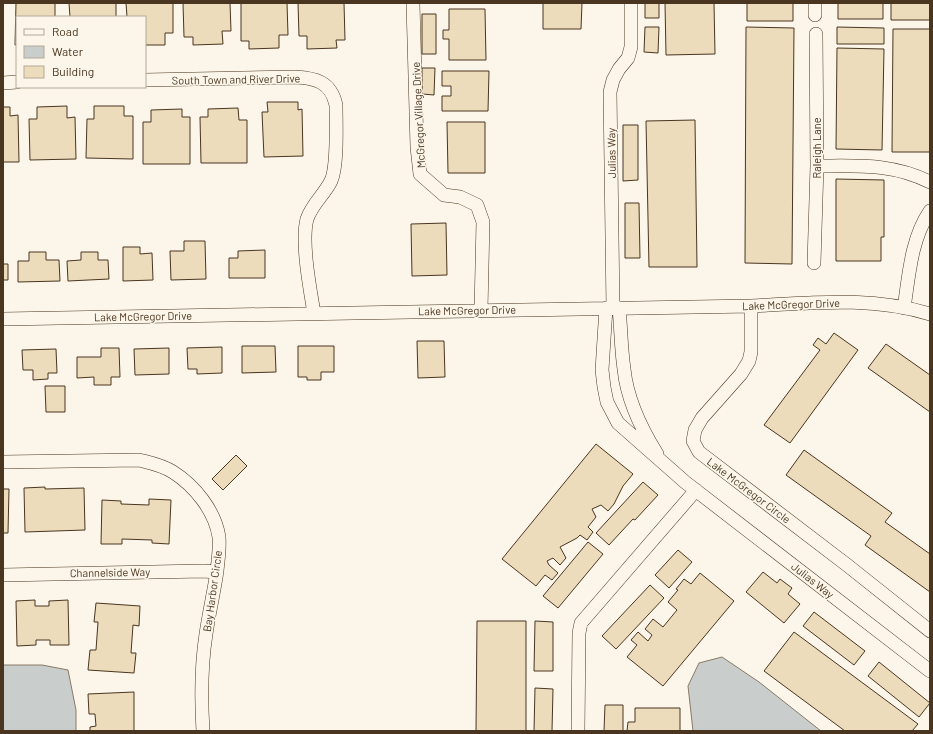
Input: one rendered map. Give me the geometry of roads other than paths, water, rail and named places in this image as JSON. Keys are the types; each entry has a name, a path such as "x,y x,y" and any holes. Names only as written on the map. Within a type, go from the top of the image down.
{"street":[{"name":"Julias Way","path":"631,3 630,47 628,58 619,69 613,80 610,92 613,308 627,386 638,416 652,446 662,461"},
{"name":"McGregor Village Drive","path":"413,4 417,147 420,174 444,195 460,197 477,205 483,222 481,310"},
{"name":"Raleigh Lane","path":"814,263 817,166 816,34"},
{"name":"South Town and River Drive","path":"146,80 295,77 317,80 330,90 336,105 334,174 325,191 314,204 307,220 306,228 308,272 314,313"},
{"path":"3,83 16,82"},
{"path":"817,166 872,166 888,168 904,171 930,182"},
{"path":"904,308 916,239 922,223 930,211"},
{"name":"Lake McGregor Drive","path":"3,319 751,306 853,302 904,308 930,314"},
{"name":"Lake McGregor Circle","path":"751,306 751,352 749,361 741,374 702,418 695,430 693,441 699,452 847,565 930,631"},
{"name":"Julias Way","path":"613,308 602,370 607,402 611,413 618,423 630,436 696,490 930,671"},
{"name":"Bay Harbor Circle","path":"3,462 139,460 157,464 173,472 188,484 201,498 216,526 219,543 204,657 202,687 203,731"},
{"path":"578,731 579,633 581,623 696,490"},
{"name":"Channelside Way","path":"3,575 195,571 216,572"}],"water":[{"path":"722,657 759,682 821,731 693,731 688,686 699,663"},
{"path":"3,665 42,665 68,670 76,710 76,731 3,731"}]}
